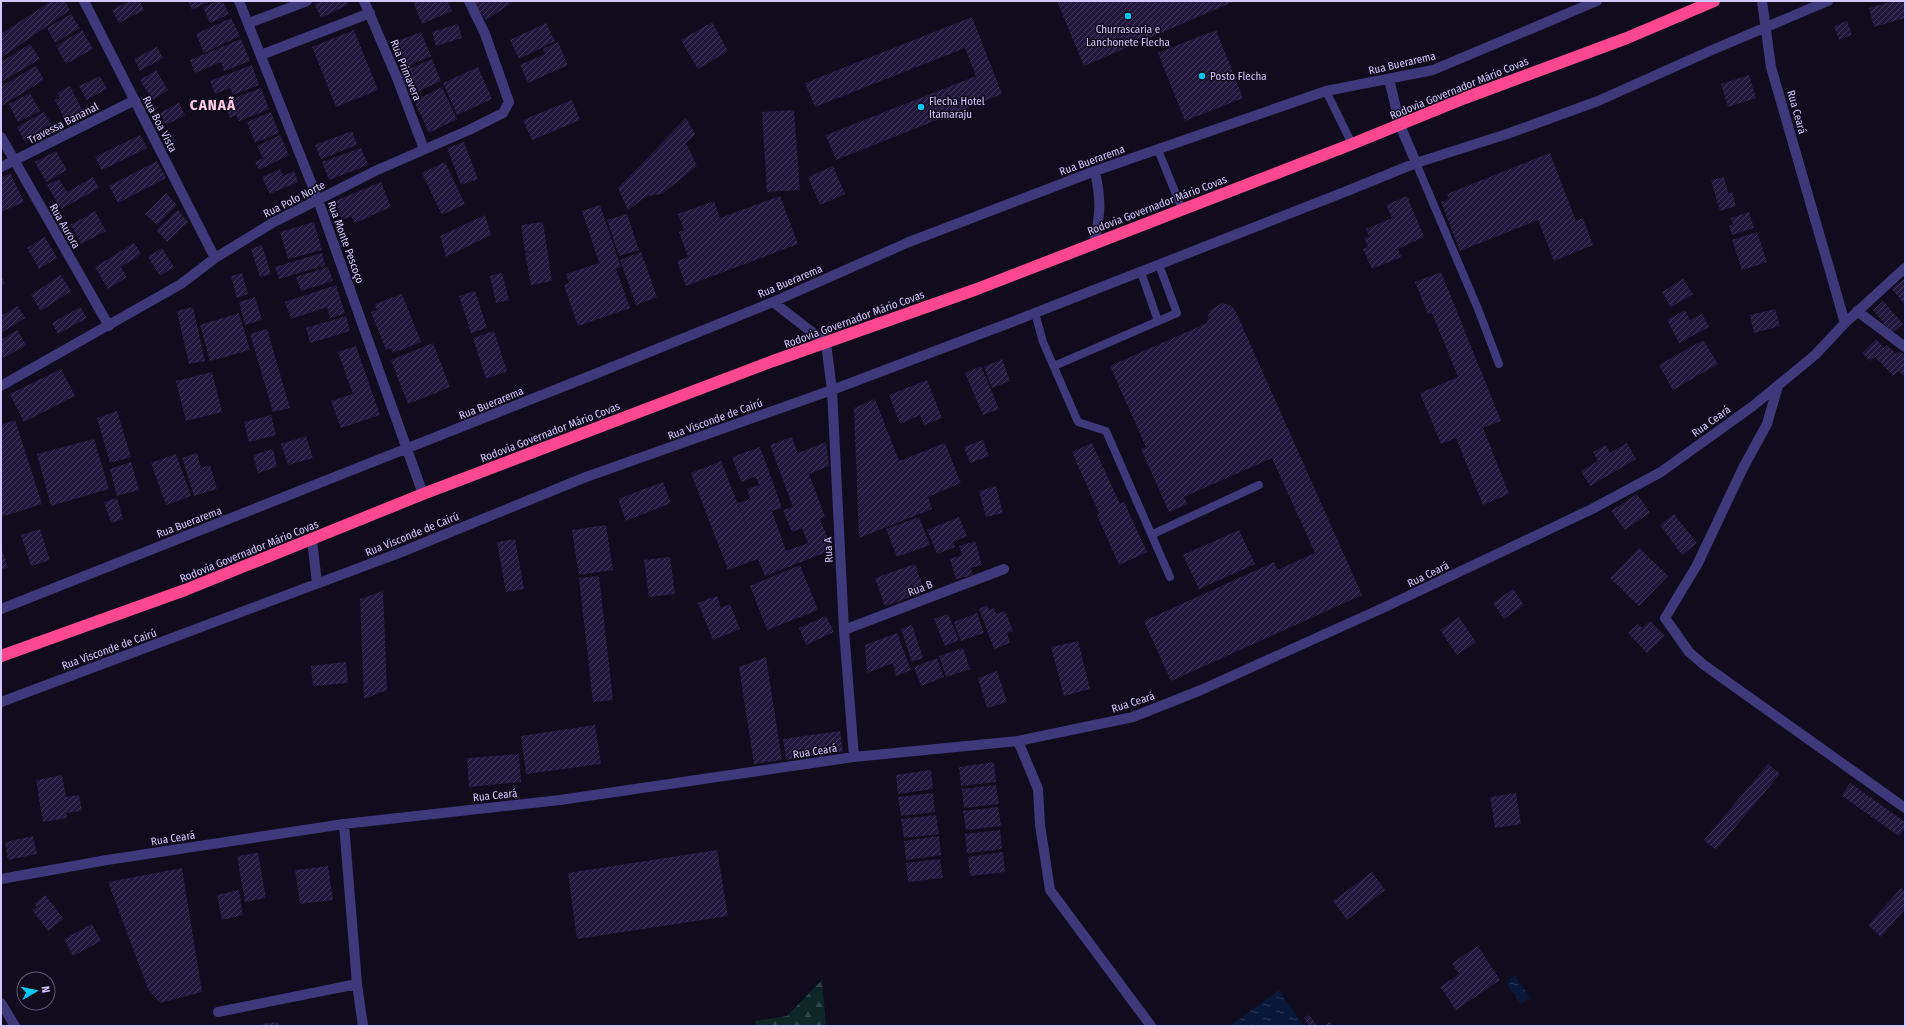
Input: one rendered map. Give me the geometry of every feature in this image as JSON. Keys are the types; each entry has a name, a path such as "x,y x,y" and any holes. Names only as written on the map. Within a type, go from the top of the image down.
{"highway":[{"name":"Rodovia Governador Mário Covas","path":"1,656 185,590 423,494 826,343 977,289 1094,242 1352,144 1465,98 1627,38 1714,1"}],"street":[{"name":"Rua Boa Vista","path":"84,1 215,258"},
{"name":"Rua Monte Pescoço","path":"239,1 318,200 423,494"},
{"path":"248,23 307,1"},
{"name":"Rua Primavera","path":"364,1 424,149"},
{"name":"Rua Polo Norte","path":"1,386 181,284 215,258 274,222 424,149 469,130 503,113 509,102 484,34 469,1"},
{"name":"Rua Buerarema","path":"1,609 408,449 773,302 909,242 1095,171 1326,91 1433,70 1597,1"},
{"name":"Rua Ceará","path":"1,879 107,860 344,824 560,800 854,757 1018,741 1077,730 1133,717 1200,690 1385,607 1592,509 1661,472 1753,406 1815,355 1845,323 1772,67 1762,1"},
{"name":"Rua Visconde de Cairú","path":"1,702 399,553 586,477 832,390 1035,313 1416,163 1508,134 1598,101 1765,27 1828,1"},
{"path":"261,55 370,13"},
{"path":"1389,79 1400,125 1416,163"},
{"name":"Travessa Bananal","path":"1,167 14,162 135,100"},
{"name":"Rua Aurora","path":"1,137 109,326"},
{"path":"1094,242 1100,216 1100,199 1095,171"},
{"path":"1845,323 1905,268"},
{"path":"773,302 826,343"},
{"path":"1857,311 1903,343"},
{"name":"Rua A","path":"826,343 832,390 844,630 854,757"},
{"path":"1778,386 1767,424 1743,468 1697,566 1665,618 1689,652 1704,665 1905,808"},
{"path":"312,540 317,583"},
{"name":"Rua B","path":"844,630 1004,569"},
{"path":"1018,741 1038,789 1040,825 1050,890 1151,1026"},
{"path":"344,824 356,984 363,1026"},
{"path":"218,1012 356,984"},
{"path":"1,1003 15,1026"}],"lane":[{"path":"1326,91 1352,144"},
{"path":"1158,150 1182,209"},
{"path":"1416,163 1478,309 1499,364"},
{"path":"1054,366 1177,312 1159,265"},
{"path":"1141,272 1158,321"},
{"path":"1035,313 1043,342 1078,422 1106,431 1153,534 1170,577"},
{"path":"1153,534 1259,485"}],"green space":[{"path":"822,980 826,1026 756,1026 755,1021 787,1016"}],"water":[{"path":"1515,975 1530,998 1521,1004 1506,983"},
{"path":"1279,990 1304,1026 1230,1026"}],"building":[{"path":"51,1 65,1 70,10 1,58 1,34"},
{"path":"129,1 140,1 144,10 119,23 112,10"},
{"path":"188,1 211,1 192,10"},
{"path":"218,1 223,1 229,14 210,23 203,7"},
{"path":"321,1 348,1 349,4 321,18 314,4"},
{"path":"413,1 448,1 452,11 422,24"},
{"path":"477,1 515,1 486,20 474,3"},
{"path":"1057,1 1235,1 1084,66"},
{"path":"1894,1 1905,1 1905,18 1874,27 1869,8"},
{"path":"71,14 80,28 55,43 47,28"},
{"path":"972,17 1002,94 836,160 826,135 976,76 965,48 815,107 805,83"},
{"path":"231,18 240,36 204,53 196,34"},
{"path":"1847,21 1852,35 1839,40 1834,26"},
{"path":"712,22 728,51 698,69 681,40"},
{"path":"546,23 555,41 519,59 510,40"},
{"path":"458,24 462,38 436,46 432,32"},
{"path":"82,30 93,49 66,64 56,46"},
{"path":"354,30 378,90 336,107 312,47"},
{"path":"1216,30 1243,98 1185,121 1158,53"},
{"path":"421,32 431,56 406,67 395,42"},
{"path":"241,39 250,61 224,71 221,62 195,73 190,60"},
{"path":"558,42 568,65 528,83 520,65 545,54 543,49"},
{"path":"30,44 40,59 3,81 1,78 1,62"},
{"path":"157,47 163,58 140,71 134,59"},
{"path":"432,59 441,81 410,95 400,73"},
{"path":"252,65 259,85 233,95 230,88 215,94 210,81"},
{"path":"36,66 44,80 3,105 1,101 1,86"},
{"path":"478,67 492,99 457,115 443,83"},
{"path":"156,70 168,90 153,100 140,80"},
{"path":"1749,75 1756,98 1728,107 1721,84"},
{"path":"100,76 107,89 86,100 79,86"},
{"path":"70,86 83,111 65,120 55,100 60,98 57,93"},
{"path":"442,87 457,119 429,133 414,101"},
{"path":"261,88 269,109 239,121 236,115 230,118 224,102"},
{"path":"30,93 40,111 18,122 9,104"},
{"path":"572,100 580,120 532,140 523,120"},
{"path":"179,103 185,115 166,125 160,113"},
{"path":"794,110 800,190 767,192 762,112"},
{"path":"44,112 51,124 24,140 17,127"},
{"path":"271,112 279,133 255,143 247,122"},
{"path":"686,118 695,134 686,143 697,166 662,194 647,196 628,210 618,188"},
{"path":"352,131 357,145 321,159 315,145"},
{"path":"140,135 147,148 102,170 95,157"},
{"path":"280,135 289,155 259,170 255,162 263,158 257,146"},
{"path":"464,142 478,179 461,185 447,148"},
{"path":"361,148 368,165 329,180 322,162"},
{"path":"56,151 67,170 46,182 35,162"},
{"path":"1550,153 1576,221 1583,218 1593,245 1554,261 1538,220 1460,251 1441,202 1449,199 1447,194"},
{"path":"157,161 166,178 118,203 109,186"},
{"path":"445,162 465,204 442,215 422,173"},
{"path":"833,166 845,194 820,205 808,177"},
{"path":"280,169 283,176 294,171 298,182 270,194 262,177"},
{"path":"10,173 24,202 1,212 1,178"},
{"path":"93,177 99,188 61,209 47,185 59,179 67,192"},
{"path":"1724,177 1728,193 1732,192 1736,206 1720,211 1711,180"},
{"path":"381,182 391,207 355,223 351,216 342,220 335,201"},
{"path":"166,193 177,205 157,225 145,214"},
{"path":"780,196 798,244 686,286 677,261 688,257 679,232 684,230 678,214 714,201 720,218"},
{"path":"1407,196 1424,237 1398,249 1401,257 1372,269 1363,249 1368,247 1364,238 1369,237 1366,229 1392,218 1386,205"},
{"path":"600,205 621,267 616,269 630,308 578,326 564,285 569,283 566,274 599,263 582,211"},
{"path":"178,210 188,222 167,242 156,230"},
{"path":"95,211 106,231 81,244 71,225"},
{"path":"1749,212 1754,228 1732,235 1729,226 1733,224 1731,218"},
{"path":"627,214 639,250 619,256 607,220"},
{"path":"485,215 491,235 446,257 440,236"},
{"path":"314,222 322,250 288,259 280,232"},
{"path":"543,222 552,281 531,285 525,253 542,250 525,252 521,225"},
{"path":"1757,232 1767,262 1742,270 1732,240"},
{"path":"45,237 57,258 39,269 27,248"},
{"path":"134,243 141,254 121,267 127,277 108,289 95,267"},
{"path":"262,245 271,274 260,277 251,249"},
{"path":"162,248 174,267 160,276 148,257"},
{"path":"641,252 657,297 636,305 620,260"},
{"path":"322,253 325,265 279,279 275,267"},
{"path":"328,267 333,281 301,291 296,277"},
{"path":"1441,272 1501,421 1483,428 1509,494 1483,505 1456,438 1441,444 1420,393 1458,377 1432,313 1428,314 1415,282"},
{"path":"242,273 248,294 237,298 231,276"},
{"path":"502,273 509,300 496,303 490,276"},
{"path":"61,275 71,291 41,311 31,295"},
{"path":"1,277 5,283 1,286"},
{"path":"1905,278 1905,305 1892,289"},
{"path":"1683,279 1693,294 1671,307 1662,292"},
{"path":"336,285 345,313 330,318 327,307 291,319 285,302"},
{"path":"475,291 487,328 471,333 459,296"},
{"path":"402,294 421,342 393,353 391,348 386,350 371,312 377,310 375,304"},
{"path":"255,297 262,320 245,325 239,302"},
{"path":"1883,301 1903,324 1892,333 1873,310"},
{"path":"1222,303 1230,305 1235,310 1362,595 1171,681 1144,621 1274,562 1277,570 1315,553 1272,458 1184,497 1187,504 1169,512 1141,449 1146,447 1110,366 1207,323 1209,311"},
{"path":"18,306 25,318 1,333 1,316"},
{"path":"80,307 87,318 58,334 52,323"},
{"path":"193,307 205,361 189,364 177,311"},
{"path":"1775,309 1780,326 1754,333 1750,315"},
{"path":"1685,310 1690,320 1702,314 1709,327 1679,343 1667,320"},
{"path":"239,313 250,350 210,361 200,325"},
{"path":"346,316 350,331 310,343 306,328"},
{"path":"267,329 290,408 273,412 250,334"},
{"path":"17,330 26,345 4,358 1,353 1,340"},
{"path":"494,331 507,371 486,379 473,338"},
{"path":"1876,339 1884,348 1887,345 1896,354 1900,351 1905,356 1905,377 1898,371 1893,376 1875,357 1870,361 1862,353"},
{"path":"1703,340 1718,364 1673,390 1659,365"},
{"path":"433,343 450,387 408,404 391,360"},
{"path":"356,346 380,415 341,428 331,401 353,394 338,352"},
{"path":"1002,359 1010,381 992,388 984,367"},
{"path":"981,366 999,409 983,415 965,373"},
{"path":"61,369 75,396 24,422 10,394"},
{"path":"212,372 222,412 186,421 176,381"},
{"path":"927,380 942,418 924,425 920,415 900,424 889,395"},
{"path":"875,399 899,461 945,443 961,483 928,497 932,509 859,538 854,408"},
{"path":"117,411 131,457 110,463 97,418"},
{"path":"271,415 276,435 249,442 244,422"},
{"path":"15,420 42,504 1,517 1,425"},
{"path":"306,436 313,458 288,465 281,444"},
{"path":"792,437 798,453 826,442 829,466 809,474 825,517 820,519 832,550 765,576 758,559 728,570 691,473 721,461 753,543 738,503 750,499 747,489 759,485 756,476 741,482 732,457 760,447 782,508 772,511 786,551 808,543 802,528 792,532 783,510 793,507 770,445"},
{"path":"94,439 109,489 51,506 37,454"},
{"path":"983,440 989,456 970,463 964,447"},
{"path":"1092,443 1120,504 1124,502 1147,552 1119,565 1097,515 1099,513 1072,452"},
{"path":"1627,443 1636,459 1590,486 1581,471 1598,461 1593,452 1606,445 1610,453"},
{"path":"273,449 277,467 258,473 253,455"},
{"path":"197,453 201,468 210,465 217,489 194,496 182,458"},
{"path":"176,454 191,496 166,505 151,463"},
{"path":"131,462 139,490 117,496 110,469"},
{"path":"663,482 671,503 626,521 618,499"},
{"path":"996,486 1003,513 986,517 979,491"},
{"path":"1637,494 1650,513 1625,530 1611,511"},
{"path":"117,498 123,519 111,523 104,502"},
{"path":"1674,514 1697,543 1682,555 1660,525"},
{"path":"919,517 930,545 897,557 886,529"},
{"path":"959,517 967,536 953,542 955,547 937,554 927,530"},
{"path":"606,525 613,570 579,575 572,530"},
{"path":"40,529 50,560 31,566 21,535"},
{"path":"1239,530 1255,564 1199,589 1183,555"},
{"path":"515,539 524,589 506,592 497,542"},
{"path":"975,541 982,565 971,568 973,575 956,579 950,559 962,555 959,546"},
{"path":"1,547 8,568 1,570"},
{"path":"1639,548 1668,576 1639,606 1610,578"},
{"path":"670,557 675,594 649,597 644,560"},
{"path":"915,564 925,592 885,606 875,578"},
{"path":"800,565 818,610 767,630 750,586"},
{"path":"599,576 613,700 593,702 579,578"},
{"path":"1513,589 1524,605 1504,619 1493,603"},
{"path":"383,591 387,690 364,699 360,599"},
{"path":"717,596 721,608 730,604 740,629 713,640 698,603"},
{"path":"987,605 989,610 994,608 996,614 1005,611 1013,631 1007,633 1010,643 994,649 979,609"},
{"path":"977,613 984,633 961,641 954,622"},
{"path":"948,614 959,640 945,646 934,619"},
{"path":"826,616 834,632 806,645 799,628"},
{"path":"1459,617 1476,642 1457,655 1440,630"},
{"path":"1650,621 1665,636 1647,653 1628,633 1638,624 1642,628"},
{"path":"912,625 923,658 912,662 901,629"},
{"path":"897,633 911,670 896,676 893,663 867,673 865,645"},
{"path":"1078,641 1090,689 1064,696 1051,647"},
{"path":"963,648 970,669 946,677 939,656"},
{"path":"766,657 782,760 754,764 739,667"},
{"path":"937,658 944,677 921,686 914,667"},
{"path":"346,662 348,683 313,686 311,666"},
{"path":"997,671 1007,702 987,708 978,678"},
{"path":"595,725 601,764 526,774 521,736"},
{"path":"840,731 843,752 786,760 783,739"},
{"path":"519,754 521,782 469,787 467,758"},
{"path":"994,762 996,782 961,786 959,767"},
{"path":"1768,764 1780,774 1716,850 1704,840"},
{"path":"931,770 933,789 898,794 896,775"},
{"path":"62,775 66,797 79,795 82,811 66,813 67,818 43,822 36,780"},
{"path":"1850,783 1905,822 1905,828 1899,836 1842,796"},
{"path":"996,785 999,804 964,808 962,789"},
{"path":"933,793 935,812 901,816 898,797"},
{"path":"1516,793 1521,824 1495,828 1490,797"},
{"path":"998,807 1001,826 966,830 963,811"},
{"path":"936,815 939,834 904,838 901,819"},
{"path":"1000,830 1002,849 967,853 965,834"},
{"path":"33,836 37,854 8,860 5,842"},
{"path":"939,836 941,855 906,860 904,841"},
{"path":"717,850 728,916 577,939 568,873"},
{"path":"1003,852 1005,872 970,876 968,857"},
{"path":"258,853 266,898 245,902 237,856"},
{"path":"940,859 943,878 908,882 906,863"},
{"path":"328,866 333,900 300,904 295,870"},
{"path":"182,868 202,992 160,1003 148,989 108,882"},
{"path":"1372,872 1385,890 1347,920 1333,901"},
{"path":"1901,888 1905,892 1905,909 1881,937 1868,925"},
{"path":"239,890 243,915 222,920 217,895"},
{"path":"45,895 64,919 48,931 32,910 37,907 34,904"},
{"path":"92,924 101,941 73,956 64,939"},
{"path":"1478,946 1500,980 1456,1010 1440,987 1459,974 1452,963"},
{"path":"1309,1015 1317,1026 1309,1026 1304,1018"},
{"path":"278,1022 279,1026 262,1026 261,1024"},
{"path":"1330,1022 1333,1026 1324,1026"}],"place":[{"name":"Churrascaria e Lanchonete Flecha","path":"1128,16"},
{"name":"Posto Flecha","path":"1202,76"},
{"name":"Flecha Hotel Itamaraju","path":"921,107"}],"district":[{"name":"CANAÃ","path":"213,105"}]}
